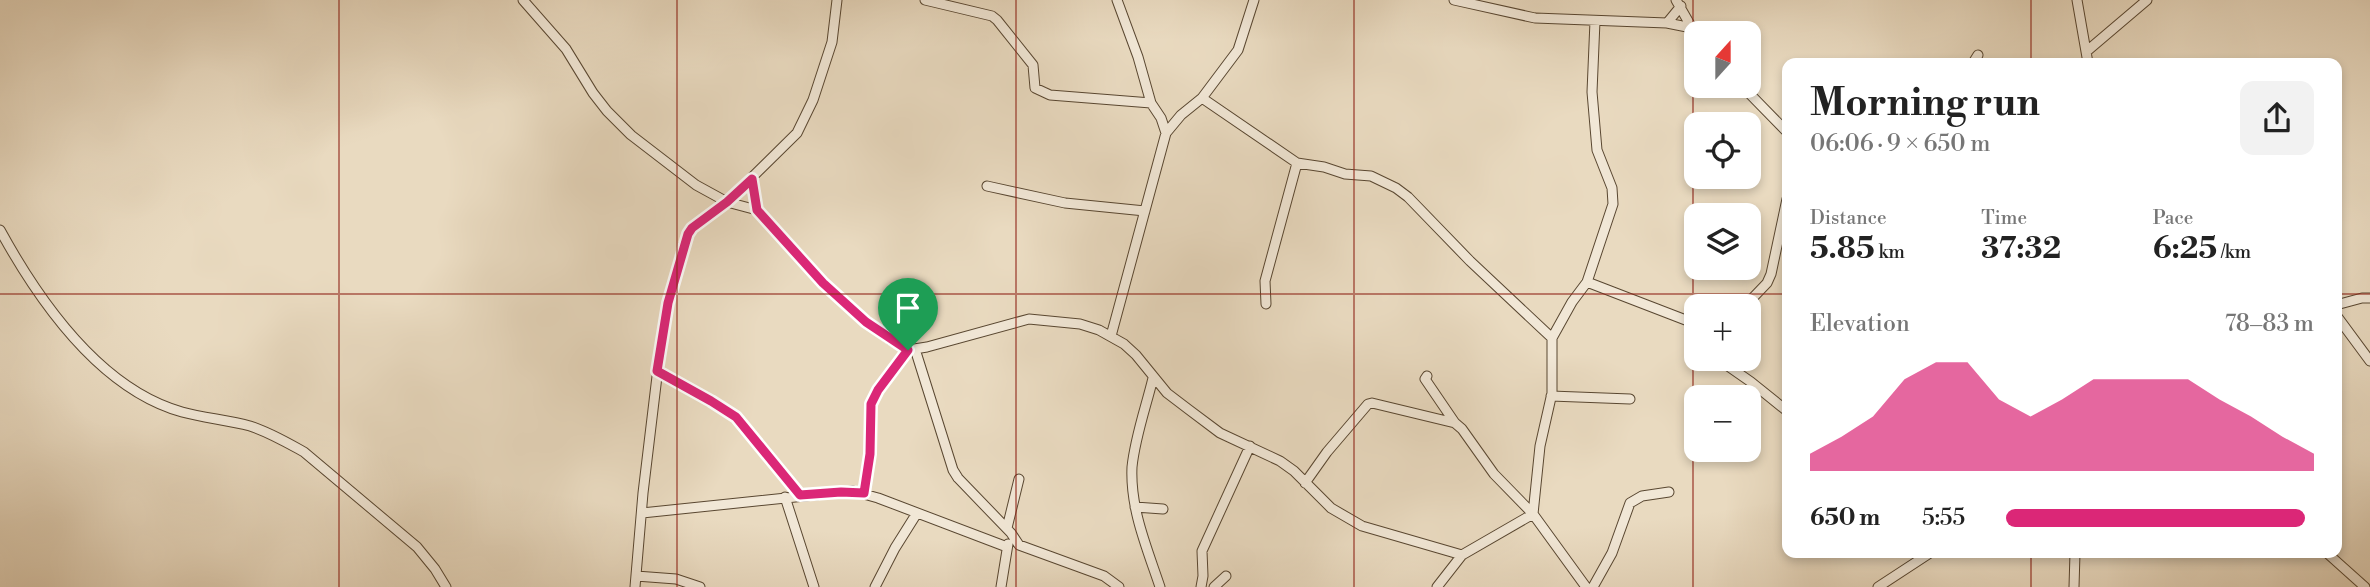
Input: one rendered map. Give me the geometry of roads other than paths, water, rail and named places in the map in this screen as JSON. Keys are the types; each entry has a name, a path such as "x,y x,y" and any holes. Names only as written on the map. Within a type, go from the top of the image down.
{"street":[{"path":"523,0 566,48 607,111 660,158 696,185 727,202 757,210 823,283 866,322 912,349 953,470 1019,545 1104,576 1119,587"},
{"path":"635,587 657,371 668,303 684,244 692,228 727,202 797,132 805,119 832,42 837,0"},
{"path":"925,0 992,16 1033,65 1035,88 1050,95 1151,103"},
{"path":"1117,0 1151,103 1161,118 1166,133"},
{"path":"1111,336 1166,133 1181,115 1202,98 1238,50 1254,0"},
{"path":"1454,0 1535,18 1667,23 1684,27"},
{"path":"2077,0 2088,58"},
{"path":"2087,51 2147,0"},
{"path":"1667,23 1678,3 1689,21"},
{"path":"1533,514 1539,446 1551,396 1552,338 1572,302 1587,282 1613,204 1614,195 1597,150 1592,92 1595,21"},
{"path":"1202,98 1297,163 1324,167 1345,174 1371,176 1396,188 1552,338"},
{"path":"1754,98 1782,127"},
{"path":"1266,304 1265,281 1297,163"},
{"path":"752,179 757,210"},
{"path":"986,186 1065,203 1145,211"},
{"path":"1756,294 1771,274 1782,222"},
{"path":"0,230 40,296 85,351 113,376 158,403 181,412 249,426 282,439 304,452 417,547 446,587"},
{"path":"1587,282 1684,319"},
{"path":"2342,303 2370,298"},
{"path":"864,493 870,454 871,404 878,390 912,349 1029,319 1080,324 1111,336 1136,355 1167,393 1220,433 1280,461 1294,471 1331,509 1362,526 1462,555"},
{"path":"2342,323 2370,361"},
{"path":"657,371 736,417 800,495"},
{"path":"1735,371 1782,407"},
{"path":"1427,376 1425,379 1494,474 1533,514 1586,587"},
{"path":"1153,378 1132,470 1135,507 1160,587"},
{"path":"1551,396 1630,399"},
{"path":"1305,483 1326,452 1367,404 1455,422"},
{"path":"1201,587 1202,551 1250,446"},
{"path":"1001,587 1019,479"},
{"path":"1593,587 1612,553 1630,503 1642,496 1669,492"},
{"path":"642,513 800,495 864,493 1007,547"},
{"path":"785,497 814,587"},
{"path":"1135,507 1163,509"},
{"path":"875,587 917,513"},
{"path":"1437,587 1462,555 1533,514"},
{"path":"1878,587 1922,558"},
{"path":"2074,587 2075,558"},
{"path":"2332,558 2359,585"},
{"path":"636,576 676,579 701,587"},
{"path":"1214,587 1226,576"}]}
